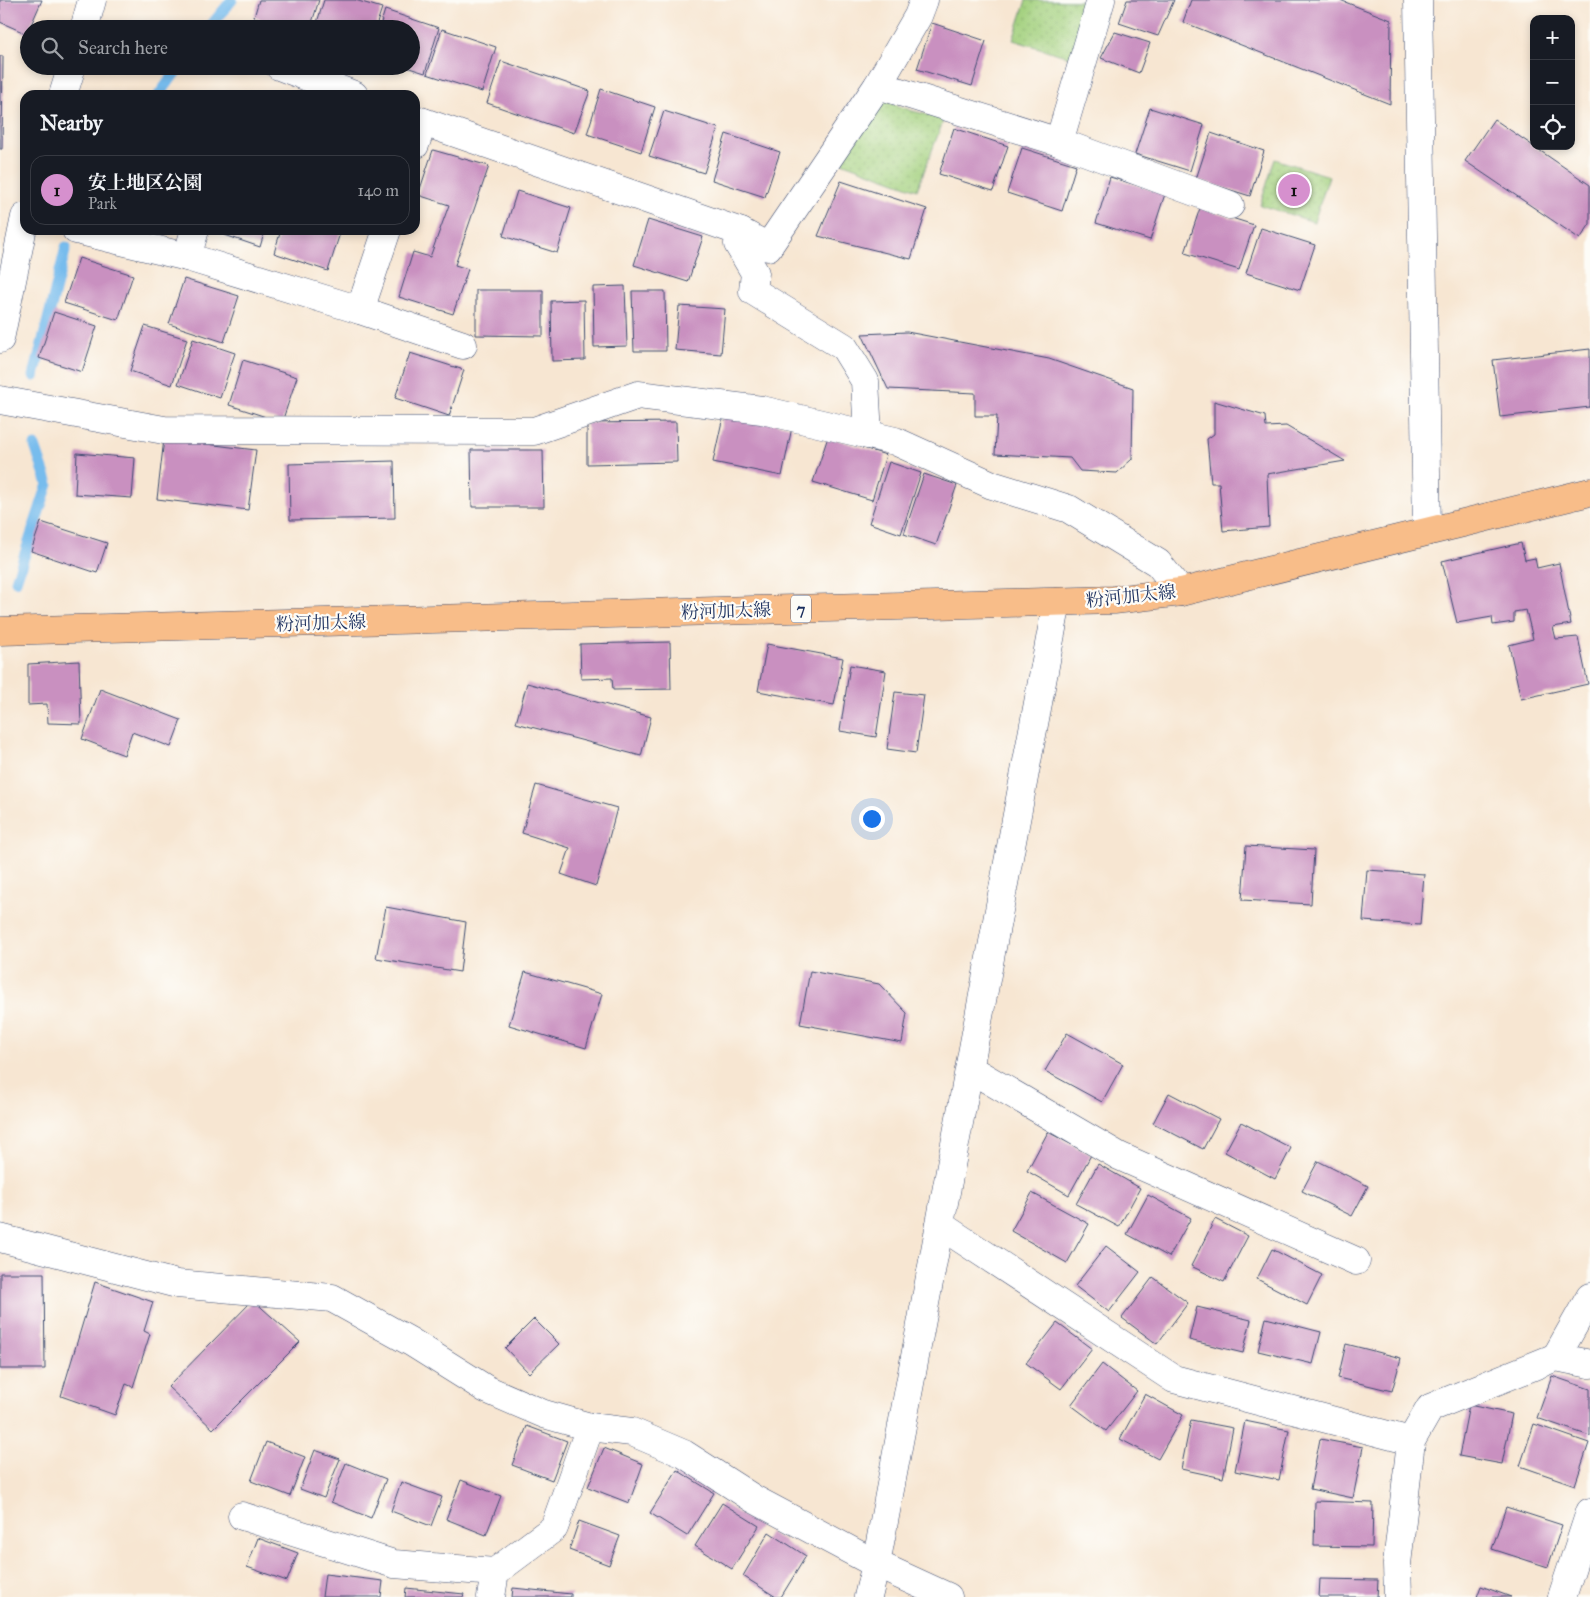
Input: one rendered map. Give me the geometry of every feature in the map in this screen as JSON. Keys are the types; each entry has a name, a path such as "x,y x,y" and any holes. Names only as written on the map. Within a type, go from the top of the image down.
{"main road":[{"name":"粉河加太線","path":"0,631 1114,600 1181,592 1590,492"}],"street":[{"path":"86,20 92,0"},
{"path":"420,130 740,232 768,246 878,85 918,16 924,0"},
{"path":"1059,142 1101,0"},
{"path":"1418,0 1427,531"},
{"path":"65,90 69,75"},
{"path":"302,75 341,90"},
{"path":"878,85 1059,142 1230,205"},
{"path":"740,232 738,244 755,273 753,291 844,347 865,382 868,435"},
{"path":"0,339 21,235"},
{"path":"97,235 187,257 360,310 463,345"},
{"path":"187,257 194,235"},
{"path":"360,310 385,235"},
{"path":"0,400 164,430 534,431 638,395 762,410 895,441 992,485 1069,509 1158,563 1181,592"},
{"path":"868,1597 876,1564 1057,602"},
{"path":"970,1069 1119,1156 1356,1261"},
{"path":"940,1225 1174,1380 1411,1441"},
{"path":"0,1238 177,1284 332,1298 411,1342 486,1389 544,1414 590,1428 632,1432 684,1454 754,1499 876,1564 948,1597"},
{"path":"1556,1357 1590,1297"},
{"path":"1398,1597 1397,1564 1411,1441 1430,1408 1556,1357 1590,1364"},
{"path":"242,1516 394,1564 493,1584 554,1528 590,1428"},
{"path":"1562,1597 1590,1512"}],"green space":[{"path":"1026,0 1091,1 1072,58 1013,40"},
{"path":"882,100 944,119 917,190 841,162"},
{"path":"1275,159 1329,176 1314,222 1260,205"}],"building":[{"path":"0,0 42,0 33,20 20,20 20,31 0,22"},
{"path":"259,0 319,0 313,20 263,20 254,17"},
{"path":"324,0 355,0 382,8 378,20 318,20"},
{"path":"1127,0 1174,0 1158,36 1119,23"},
{"path":"1191,0 1340,0 1391,20 1390,104 1183,22"},
{"path":"385,10 415,20 382,20"},
{"path":"420,22 439,28 425,73 420,71"},
{"path":"932,23 986,41 972,86 917,69"},
{"path":"442,29 496,47 482,92 427,74"},
{"path":"1115,32 1150,43 1139,73 1101,58"},
{"path":"0,56 3,56 2,149 0,149"},
{"path":"501,61 590,91 574,133 487,103"},
{"path":"601,89 655,107 641,152 587,134"},
{"path":"1150,108 1204,125 1190,171 1135,154"},
{"path":"664,111 718,128 704,173 649,156"},
{"path":"1494,119 1530,144 1530,150 1539,150 1590,185 1590,224 1580,239 1465,161"},
{"path":"954,128 1008,146 993,191 939,174"},
{"path":"1211,133 1264,151 1250,196 1196,179"},
{"path":"726,134 780,152 765,197 712,180"},
{"path":"1022,148 1076,165 1062,211 1007,193"},
{"path":"433,150 489,166 455,265 468,269 453,314 399,297 413,252 430,257 449,205 420,196 420,189"},
{"path":"1110,177 1165,194 1150,240 1096,223"},
{"path":"841,181 927,209 911,259 818,236"},
{"path":"517,191 571,208 557,253 503,236"},
{"path":"1200,208 1254,225 1239,270 1185,253"},
{"path":"648,220 703,237 688,282 634,265"},
{"path":"1261,228 1315,245 1300,290 1246,273"},
{"path":"225,235 264,235 260,247"},
{"path":"279,235 339,235 328,271 274,253"},
{"path":"79,258 133,275 118,320 64,303"},
{"path":"184,279 239,296 224,342 169,324"},
{"path":"625,286 627,346 594,347 593,287"},
{"path":"476,290 543,290 543,336 476,335"},
{"path":"632,291 665,291 666,351 634,351"},
{"path":"584,300 585,360 552,361 551,301"},
{"path":"679,306 725,309 721,354 675,350"},
{"path":"54,312 97,326 82,372 39,358"},
{"path":"145,326 187,339 172,385 130,371"},
{"path":"907,332 1049,359 1133,388 1132,459 1117,473 1080,471 1070,458 995,454 997,416 975,416 975,393 888,389 862,334"},
{"path":"193,339 235,353 220,398 178,384"},
{"path":"1590,349 1590,407 1500,417 1493,360"},
{"path":"410,353 464,370 449,416 395,398"},
{"path":"243,360 297,377 282,422 229,405"},
{"path":"1214,401 1265,416 1266,427 1286,426 1345,461 1267,474 1269,527 1223,531 1219,483 1211,483 1207,439 1214,434"},
{"path":"724,412 792,427 782,476 713,462"},
{"path":"676,422 677,462 587,464 587,423"},
{"path":"828,437 886,455 872,500 813,482"},
{"path":"164,439 256,450 248,510 157,499"},
{"path":"471,450 543,450 544,507 472,507"},
{"path":"77,453 135,458 132,498 75,494"},
{"path":"394,461 395,518 290,520 289,464"},
{"path":"889,462 921,473 901,534 869,523"},
{"path":"924,474 957,485 936,545 904,534"},
{"path":"41,522 107,543 97,573 31,551"},
{"path":"1521,543 1525,560 1535,558 1537,568 1559,563 1571,624 1553,627 1556,639 1578,637 1588,684 1521,699 1509,645 1533,639 1526,610 1514,612 1514,622 1493,625 1492,617 1457,623 1442,561"},
{"path":"670,642 671,689 613,690 612,678 581,679 580,644"},
{"path":"767,644 843,658 834,705 758,691"},
{"path":"79,661 81,724 48,723 47,704 28,705 28,664"},
{"path":"850,665 886,671 876,737 840,731"},
{"path":"527,683 651,717 641,756 516,723"},
{"path":"100,689 181,720 171,747 132,732 124,755 82,739"},
{"path":"895,692 924,695 916,753 887,749"},
{"path":"536,785 617,808 596,886 561,874 570,848 522,833"},
{"path":"1246,846 1314,850 1311,904 1242,900"},
{"path":"1367,870 1424,874 1420,925 1363,921"},
{"path":"386,907 466,922 460,972 376,958"},
{"path":"810,971 879,984 907,1013 902,1043 800,1024"},
{"path":"525,972 602,994 586,1048 509,1025"},
{"path":"1067,1033 1123,1064 1102,1102 1045,1071"},
{"path":"1169,1093 1219,1119 1203,1149 1153,1123"},
{"path":"1241,1122 1291,1148 1275,1179 1225,1152"},
{"path":"1048,1132 1091,1155 1069,1195 1027,1171"},
{"path":"1318,1161 1368,1186 1352,1216 1302,1191"},
{"path":"1098,1164 1140,1188 1119,1227 1076,1204"},
{"path":"1032,1193 1089,1224 1067,1263 1011,1231"},
{"path":"1148,1195 1191,1218 1169,1257 1127,1234"},
{"path":"1215,1219 1248,1236 1224,1282 1191,1266"},
{"path":"1106,1246 1140,1272 1109,1312 1075,1286"},
{"path":"1272,1249 1322,1275 1307,1305 1257,1279"},
{"path":"0,1273 44,1273 45,1369 0,1369"},
{"path":"1153,1277 1188,1303 1157,1344 1122,1318"},
{"path":"95,1282 153,1302 144,1331 150,1334 133,1387 126,1384 115,1415 61,1396"},
{"path":"253,1300 300,1342 213,1429 168,1387"},
{"path":"1197,1307 1251,1320 1243,1353 1189,1340"},
{"path":"1266,1318 1321,1332 1313,1364 1258,1351"},
{"path":"534,1319 559,1344 529,1373 505,1348"},
{"path":"1057,1323 1092,1349 1061,1389 1026,1363"},
{"path":"1346,1344 1401,1358 1392,1391 1338,1378"},
{"path":"1102,1364 1137,1391 1106,1431 1071,1405"},
{"path":"1552,1376 1590,1389 1590,1436 1537,1418"},
{"path":"1145,1394 1183,1415 1158,1459 1120,1439"},
{"path":"1469,1405 1512,1414 1502,1464 1459,1456"},
{"path":"1191,1420 1233,1428 1223,1478 1181,1469"},
{"path":"1245,1421 1289,1430 1279,1480 1235,1471"},
{"path":"1534,1424 1589,1443 1575,1485 1520,1466"},
{"path":"527,1426 567,1441 552,1480 512,1465"},
{"path":"1320,1439 1363,1447 1353,1498 1310,1489"},
{"path":"266,1442 305,1457 290,1496 251,1481"},
{"path":"604,1448 643,1464 629,1503 588,1487"},
{"path":"315,1450 340,1459 324,1498 300,1489"},
{"path":"346,1463 386,1479 371,1518 331,1502"},
{"path":"677,1470 714,1493 687,1536 650,1513"},
{"path":"461,1480 501,1496 486,1535 446,1519"},
{"path":"401,1482 442,1497 431,1526 391,1511"},
{"path":"1315,1501 1373,1503 1372,1547 1314,1546"},
{"path":"722,1503 759,1526 732,1569 695,1546"},
{"path":"1506,1507 1562,1525 1548,1567 1492,1549"},
{"path":"579,1521 620,1536 609,1565 569,1550"},
{"path":"769,1532 806,1556 781,1597 776,1597 743,1576"},
{"path":"258,1538 298,1553 287,1581 247,1567"},
{"path":"325,1574 383,1581 381,1597 322,1597"},
{"path":"1320,1579 1378,1580 1377,1597 1319,1597"},
{"path":"1481,1586 1511,1597 1477,1597"},
{"path":"406,1588 464,1594 463,1597 405,1597"},
{"path":"513,1588 571,1594 571,1597 512,1597"}],"waterway":[{"path":"215,20 232,0"},
{"path":"163,90 173,75"},
{"path":"34,376 66,247"},
{"path":"16,581 48,484 35,446"}],"place":[{"name":"安上地区公園","path":"1294,190"}]}
